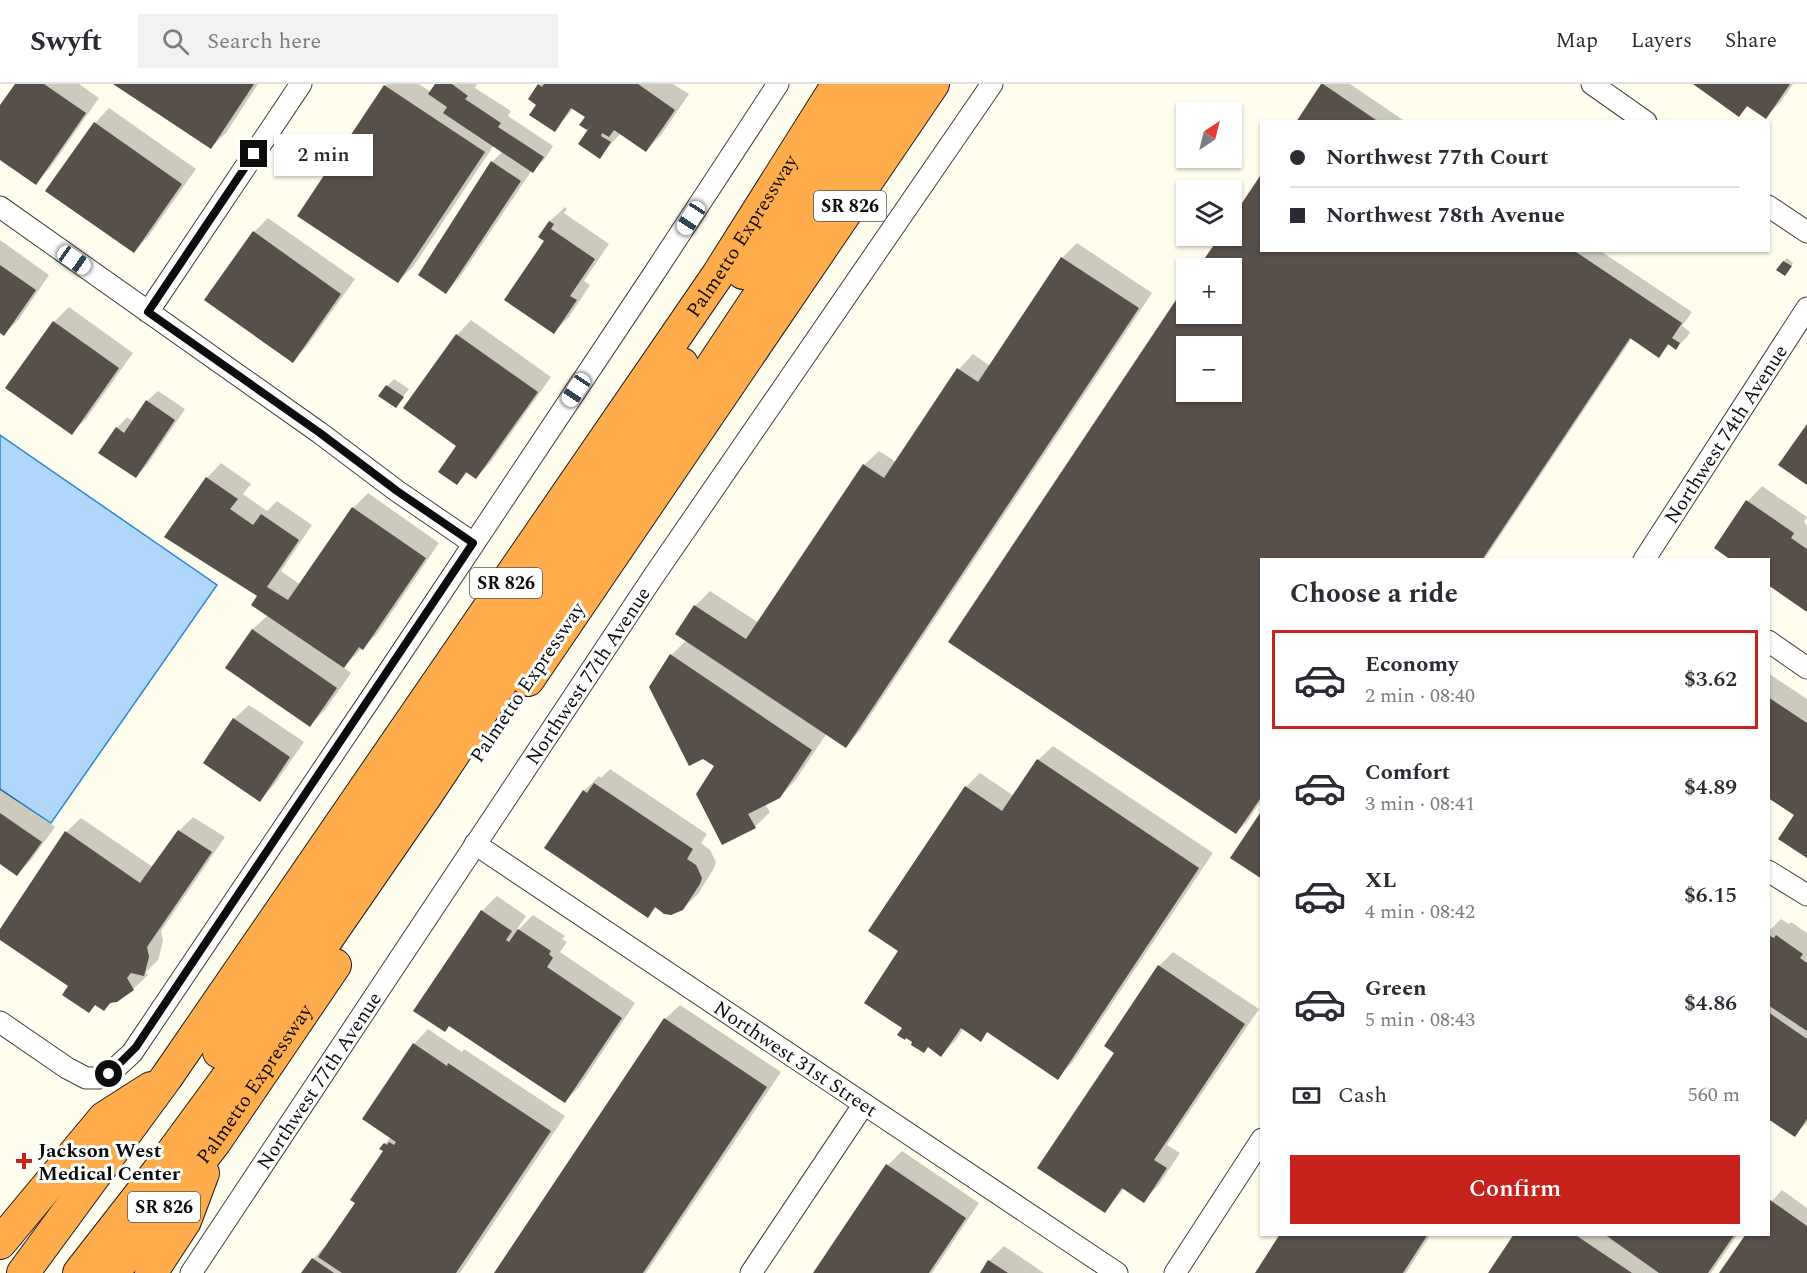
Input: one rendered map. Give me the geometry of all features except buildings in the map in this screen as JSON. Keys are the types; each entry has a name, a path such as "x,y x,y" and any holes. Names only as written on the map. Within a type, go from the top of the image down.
{"highway":[{"name":"Palmetto Expressway","path":"23,1273 166,1078 717,276 838,84"},
{"path":"57,1273 282,963 869,84"},
{"name":"Palmetto Expressway","path":"113,1273 215,1142 923,89"},
{"path":"79,1273 160,1169 303,974 923,89"},
{"path":"0,1244 104,1118 166,1078"},
{"path":"151,1273 184,1221 215,1142"}],"street":[{"path":"148,312 301,84"},
{"path":"0,1022 72,1072 86,1078 99,1078 113,1071 136,1047 653,275 778,84"},
{"name":"Northwest 77th Avenue","path":"191,1273 653,577 992,84"},
{"path":"1592,84 1643,120"},
{"path":"0,207 473,543"},
{"path":"1770,207 1807,232"},
{"name":"Northwest 74th Avenue","path":"1646,558 1807,308"},
{"path":"1770,642 1807,668"},
{"name":"Northwest 31st Street","path":"475,844 1117,1273"},
{"path":"1770,872 1807,895"},
{"path":"751,1273 864,1104"},
{"path":"1175,1273 1260,1142"}],"water":[{"path":"0,435 217,585 51,823 0,789"}],"place":[{"name":"Jackson West Medical Center","path":"24,1161"}],"route":[{"path":"109,1074 136,1047 473,543 148,312 254,154"}]}
